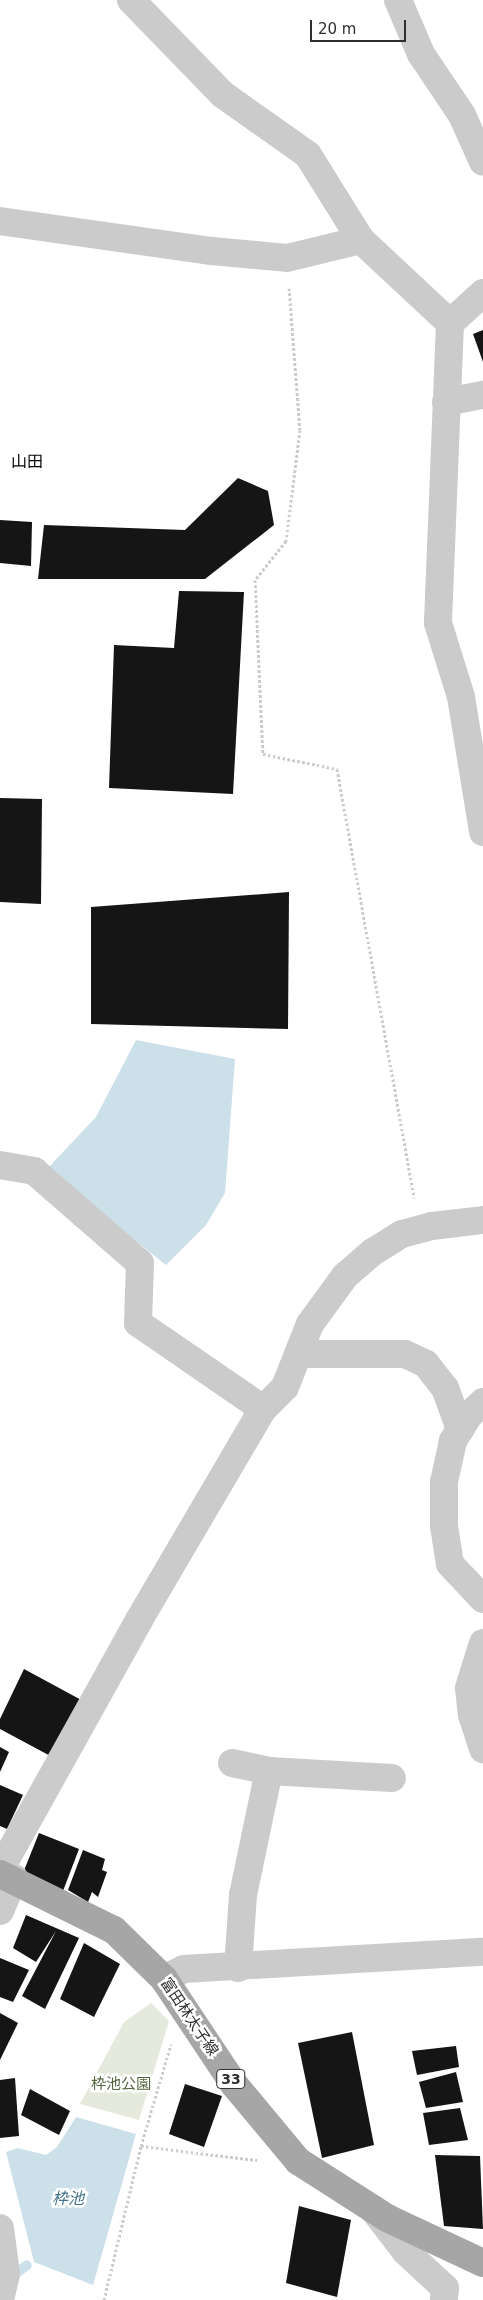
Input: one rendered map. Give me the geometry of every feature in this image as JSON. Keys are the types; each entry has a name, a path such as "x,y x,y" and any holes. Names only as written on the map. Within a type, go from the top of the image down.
{"main road":[{"name":"富田林太子線","path":"5,1874 114,1930 164,1979 233,2083 304,2166 373,2209 483,2263"}],"street":[{"path":"132,0 222,94 308,155 362,240 450,323"},
{"path":"398,0 422,54 462,115 483,162"},
{"path":"0,221 212,251 287,258 362,240"},
{"path":"483,293 450,323 438,623 472,701 483,832"},
{"path":"446,402 483,395"},
{"path":"0,1165 34,1171 140,1263 138,1323 263,1409"},
{"path":"0,1911 5,1874 139,1620 263,1409 285,1387 300,1354 310,1324 345,1276 374,1252 402,1234 432,1226 483,1220"},
{"path":"300,1354 405,1354 426,1364 445,1388 460,1429"},
{"path":"483,1402 468,1415 454,1441 444,1482 444,1526 450,1564 483,1600"},
{"path":"483,1643 469,1688 472,1715 483,1749"},
{"path":"232,1763 269,1770 392,1778"},
{"path":"238,1968 243,1895 269,1770"},
{"path":"164,1979 184,1969 238,1968 483,1952"},
{"path":"373,2209 406,2252 445,2288 444,2300"},
{"path":"0,2228 6,2274 0,2299"}],"path":[{"path":"287,258 300,430 286,541 255,580 263,754 337,769 412,1198 421,1200"},
{"path":"104,2300 141,2146 182,2006"},
{"path":"141,2146 304,2166"}],"green space":[{"name":"枠池公園","path":"151,2003 169,2021 139,2120 80,2104 124,2022"}],"water":[{"path":"136,1040 235,1059 225,1193 206,1225 166,1265 46,1170 96,1117"},
{"name":"枠池","path":"76,2117 136,2134 93,2285 34,2262 6,2152 18,2148 46,2155 57,2147"}],"building":[{"path":"483,330 483,362 473,334"},
{"path":"238,478 268,491 274,525 205,579 38,579 44,525 185,530"},
{"path":"0,520 32,522 31,566 0,563"},
{"path":"179,591 244,592 233,794 109,788 114,645 174,648"},
{"path":"0,798 42,799 41,904 0,902"},
{"path":"289,892 288,1029 91,1024 91,907"},
{"path":"24,1669 85,1702 56,1759 0,1729 0,1719"},
{"path":"0,1747 9,1752 0,1772"},
{"path":"0,1785 23,1795 7,1829 0,1826"},
{"path":"39,1833 79,1849 63,1891 23,1873"},
{"path":"83,1850 105,1859 102,1870 107,1872 98,1897 92,1892 88,1902 68,1890"},
{"path":"26,1915 79,1938 45,2009 22,1996 56,1931 36,1962 13,1948"},
{"path":"84,1943 120,1964 94,2017 60,1999"},
{"path":"0,1958 29,1970 13,2002 0,1997"},
{"path":"0,2013 18,2023 0,2060"},
{"path":"352,2032 374,2145 322,2158 298,2043"},
{"path":"456,2046 459,2067 417,2075 412,2051"},
{"path":"456,2072 463,2102 426,2108 419,2082"},
{"path":"15,2078 19,2136 0,2138 0,2080"},
{"path":"185,2084 222,2096 204,2147 169,2134"},
{"path":"30,2089 70,2111 59,2135 21,2115"},
{"path":"460,2108 468,2140 429,2145 423,2113"},
{"path":"435,2155 480,2156 483,2229 444,2226"},
{"path":"299,2206 351,2220 337,2297 286,2283"}],"waterway":[{"path":"10,2278 27,2265"}],"district":[{"name":"山田","path":"27,462"}]}
